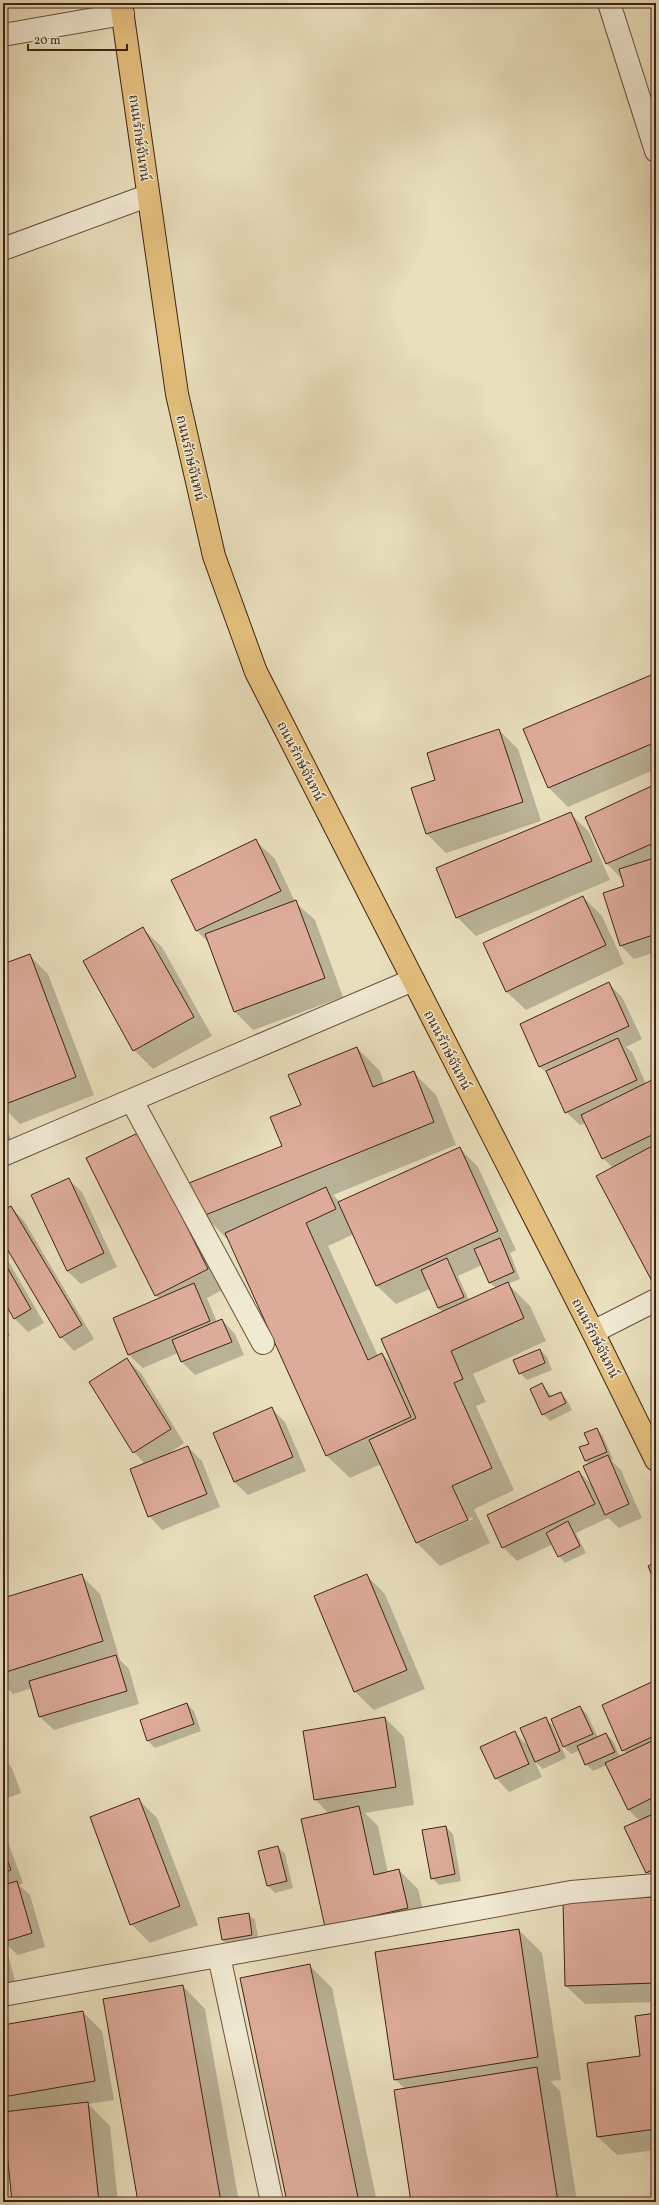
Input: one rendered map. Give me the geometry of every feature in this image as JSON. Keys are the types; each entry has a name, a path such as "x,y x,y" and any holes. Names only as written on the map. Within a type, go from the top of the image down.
{"main road":[{"name":"ถนนรักษ์จันทน์","path":"122,8 147,196 177,394 214,556 256,672 593,1332 656,1460"}],"street":[{"path":"609,3 656,151"},
{"path":"3,35 122,8"},
{"path":"3,249 147,196"},
{"path":"3,1155 132,1102 413,980"},
{"path":"132,1102 263,1343"},
{"path":"593,1332 656,1300"},
{"path":"3,1995 571,1892 656,1885"},
{"path":"219,1956 272,2202"}],"building":[{"path":"656,673 656,742 548,788 523,729"},
{"path":"499,729 523,802 426,834 411,788 435,780 427,753"},
{"path":"656,784 656,842 606,864 585,817"},
{"path":"571,812 592,861 456,918 436,868"},
{"path":"256,839 281,891 196,931 171,880"},
{"path":"651,859 656,875 656,934 620,946 603,893 624,886 619,869"},
{"path":"583,896 606,945 506,992 483,943"},
{"path":"296,900 325,978 234,1012 205,934"},
{"path":"143,927 194,1017 133,1051 83,961"},
{"path":"30,954 76,1077 3,1105 3,964"},
{"path":"609,982 629,1026 539,1067 520,1024"},
{"path":"618,1038 637,1080 565,1113 546,1071"},
{"path":"357,1047 373,1087 414,1071 434,1122 203,1216 189,1183 282,1146 270,1117 301,1105 288,1075"},
{"path":"656,1078 656,1133 602,1159 581,1115"},
{"path":"140,1132 208,1269 155,1296 86,1158"},
{"path":"656,1144 656,1284 654,1285 596,1176"},
{"path":"460,1147 498,1231 376,1286 338,1202"},
{"path":"69,1178 104,1253 67,1271 31,1195"},
{"path":"326,1187 336,1209 306,1223 368,1360 382,1353 411,1417 326,1456 225,1233"},
{"path":"11,1206 82,1325 60,1338 3,1242 3,1210"},
{"path":"500,1238 514,1272 489,1283 474,1249"},
{"path":"447,1258 464,1297 438,1308 421,1270"},
{"path":"3,1260 31,1309 14,1319 3,1300"},
{"path":"508,1282 524,1318 451,1351 463,1379 454,1383 492,1468 452,1486 468,1520 416,1543 369,1440 416,1418 381,1339"},
{"path":"194,1283 210,1321 128,1355 113,1318"},
{"path":"222,1319 232,1342 181,1362 172,1340"},
{"path":"540,1349 545,1363 519,1374 513,1360"},
{"path":"127,1358 171,1429 133,1453 89,1382"},
{"path":"542,1383 549,1397 561,1392 566,1403 542,1415 530,1389"},
{"path":"272,1407 293,1457 234,1482 213,1433"},
{"path":"597,1428 607,1452 585,1461 579,1447 589,1444 584,1433"},
{"path":"188,1446 207,1494 148,1517 130,1469"},
{"path":"608,1455 629,1504 605,1515 583,1466"},
{"path":"579,1471 595,1504 502,1548 487,1515"},
{"path":"568,1521 580,1546 558,1557 546,1533"},
{"path":"656,1562 656,1585 648,1566"},
{"path":"82,1574 103,1641 3,1673 3,1598"},
{"path":"367,1574 407,1670 354,1692 314,1596"},
{"path":"116,1655 127,1691 39,1717 29,1681"},
{"path":"656,1680 656,1735 622,1751 602,1705"},
{"path":"187,1703 194,1724 147,1741 140,1720"},
{"path":"580,1706 593,1734 563,1747 551,1719"},
{"path":"385,1717 396,1787 314,1800 303,1731"},
{"path":"546,1717 560,1751 535,1762 520,1728"},
{"path":"515,1731 529,1764 495,1779 480,1747"},
{"path":"606,1733 615,1752 585,1765 577,1746"},
{"path":"656,1739 656,1796 628,1810 605,1763"},
{"path":"3,1764 8,1779 3,1781"},
{"path":"139,1798 180,1906 130,1925 90,1817"},
{"path":"359,1806 374,1875 399,1869 408,1908 325,1927 301,1819"},
{"path":"651,1815 656,1826 656,1868 646,1873 624,1827"},
{"path":"446,1826 455,1874 431,1879 422,1830"},
{"path":"278,1846 287,1881 267,1886 258,1851"},
{"path":"3,1849 11,1870 3,1873"},
{"path":"17,1881 32,1933 3,1942 3,1885"},
{"path":"656,1897 656,1983 565,1986 563,1901"},
{"path":"249,1913 252,1935 222,1940 218,1918"},
{"path":"519,1929 538,2057 394,2080 375,1952"},
{"path":"310,1964 359,2202 287,2202 240,1978"},
{"path":"183,1985 221,2202 138,2202 103,1999"},
{"path":"83,2011 95,2081 3,2097 3,2025"},
{"path":"656,2013 656,2129 597,2137 587,2063 640,2056 635,2016"},
{"path":"537,2067 558,2202 411,2202 394,2090"},
{"path":"88,2102 99,2202 12,2202 3,2112"}]}
